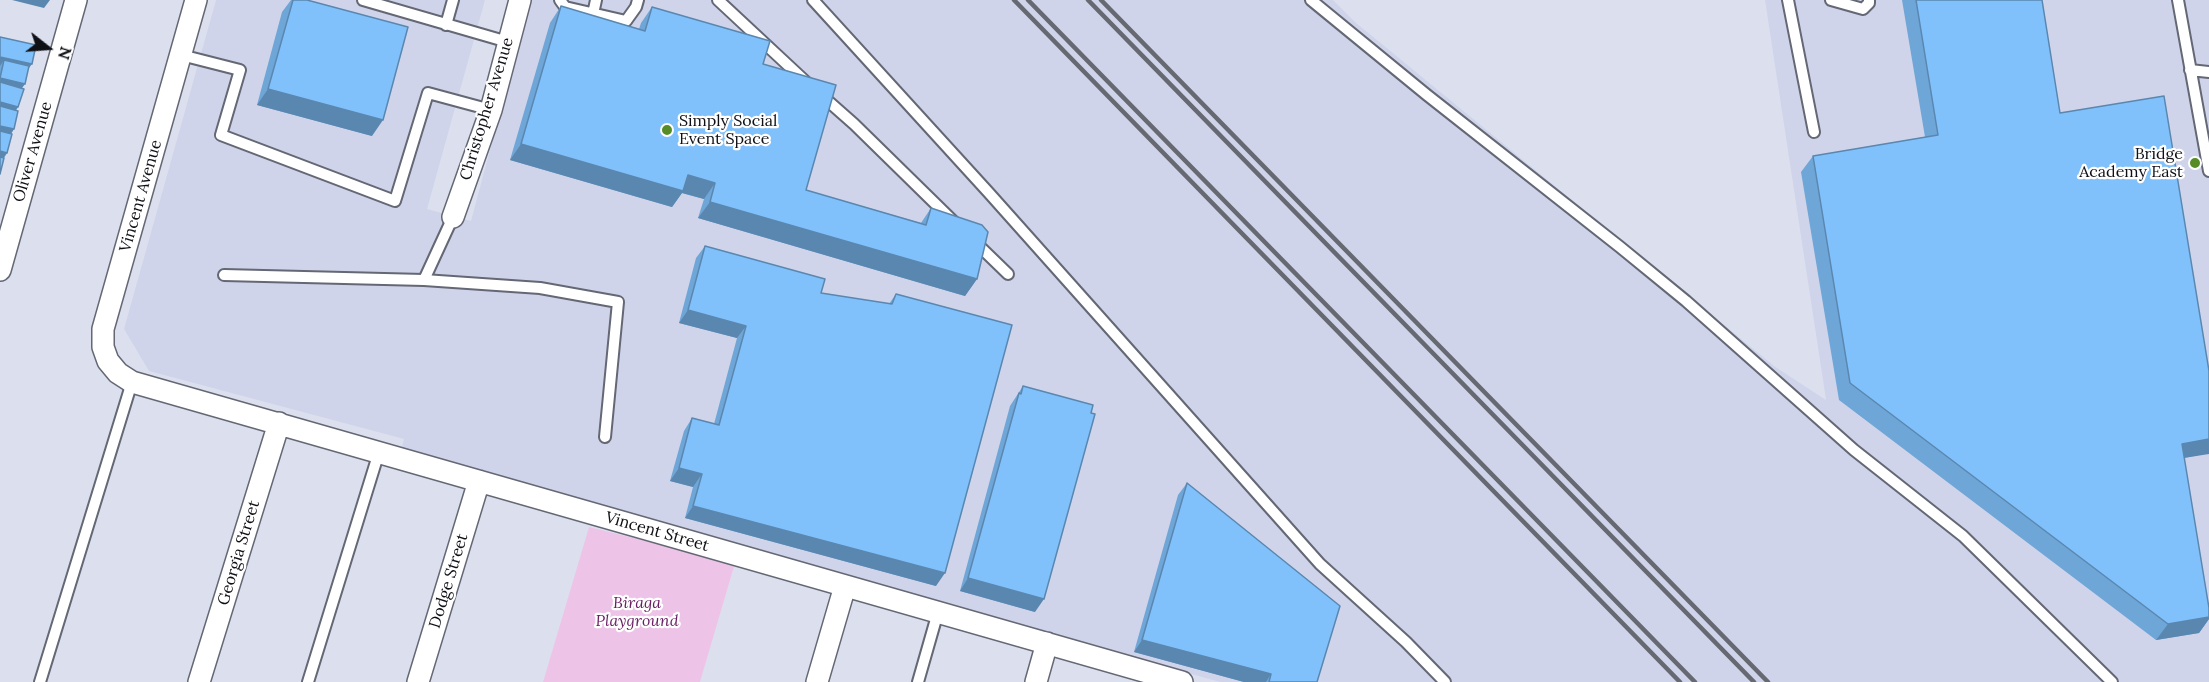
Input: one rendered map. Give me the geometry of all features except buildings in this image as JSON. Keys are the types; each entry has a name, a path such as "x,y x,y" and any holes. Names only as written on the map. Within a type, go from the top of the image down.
{"street":[{"name":"Oliver Avenue","path":"0,270 76,0"},
{"name":"Vincent Avenue","path":"132,382 118,373 108,361 103,347 103,328 196,0"},
{"name":"Christopher Avenue","path":"453,217 491,110 520,0"},
{"name":"Vincent Street","path":"132,382 1047,643 1147,677 1182,682"},
{"name":"Georgia Street","path":"199,682 279,423"},
{"name":"Dodge Street","path":"418,682 480,481"},
{"path":"817,682 845,586"},
{"path":"1036,682 1047,643"}],"lane":[{"path":"363,0 508,42"},
{"path":"446,25 453,0"},
{"path":"560,0 565,7 626,21 638,0"},
{"path":"592,14 596,0"},
{"path":"718,0 777,57 854,124 1008,274"},
{"path":"813,0 1320,564 1406,642 1445,682"},
{"path":"1311,0 1427,95 1629,254 1686,301 1854,450 1963,536 2112,682"},
{"path":"1788,0 1814,132"},
{"path":"1831,0 1863,9 1869,0"},
{"path":"2178,0 2209,171"},
{"path":"181,55 240,70 221,135 395,201 428,93 491,110"},
{"path":"2190,70 2209,72"},
{"path":"424,280 453,217"},
{"path":"224,275 424,280 540,288 618,302 605,437"},
{"path":"40,682 132,382"},
{"path":"308,682 379,452"},
{"path":"918,682 938,612"}],"shaded area":[{"path":"216,0 485,0 427,209 471,221 530,0 1333,0 1355,22 1774,366 1826,400 1765,0 2209,0 2209,682 1220,682 633,517 400,455 404,439 149,371 124,329"}],"green space":[{"name":"Biraga Playground","path":"589,527 735,563 700,682 543,682"}],"railway":[{"path":"1014,0 1680,682"},
{"path":"1028,0 1695,682"},
{"path":"1088,0 1754,682"},
{"path":"1101,0 1768,682"}],"place":[{"name":"Simply Social Event Space","path":"667,130"},
{"name":"Bridge Academy East","path":"2195,163"}]}
